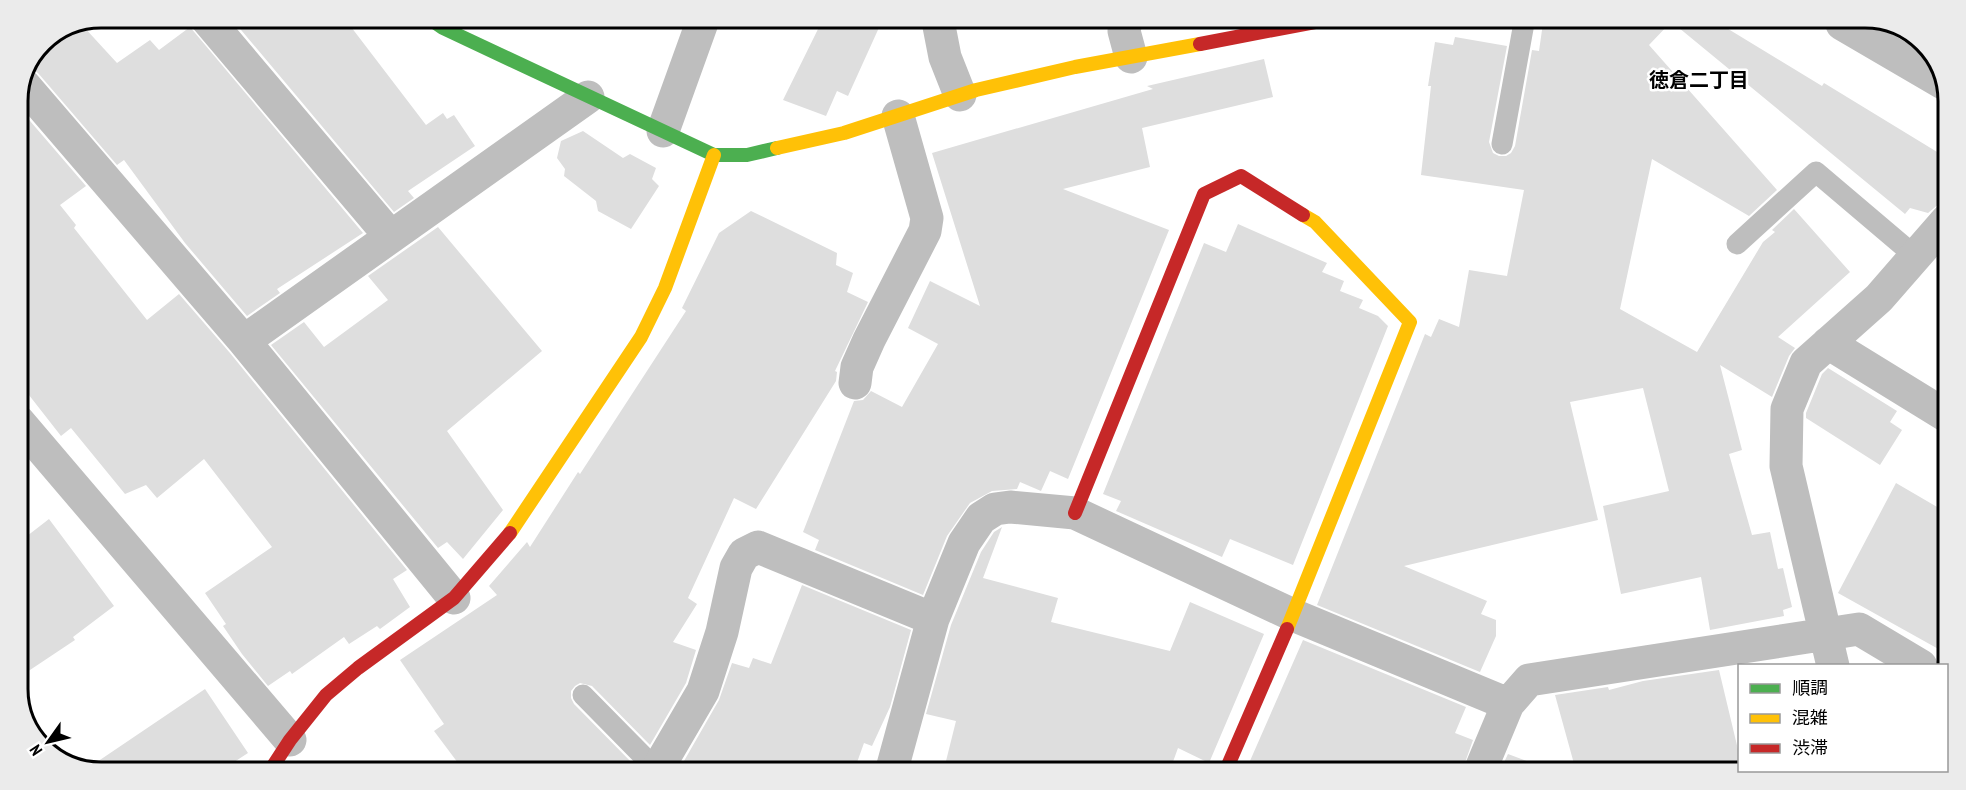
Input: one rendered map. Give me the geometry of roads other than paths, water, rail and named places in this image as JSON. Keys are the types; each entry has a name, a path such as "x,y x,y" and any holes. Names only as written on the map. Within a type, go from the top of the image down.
{"street":[{"path":"215,29 391,237"},
{"path":"445,29 714,155 747,155 844,133 960,95 1076,67 1278,29"},
{"path":"663,131 700,29"},
{"path":"940,29 945,57 960,95"},
{"path":"1124,29 1131,57"},
{"path":"1851,29 1934,78"},
{"path":"29,91 244,341 454,598"},
{"path":"244,341 588,97"},
{"path":"855,383 857,367 869,340 926,231 927,218 898,116"},
{"path":"276,762 326,695 358,668 454,598 511,532 641,337 665,288 714,155"},
{"path":"1075,513 1204,194 1240,176 1315,222 1410,322 1293,615 1229,762"},
{"path":"1833,664 1786,466 1787,410 1806,363 1879,298 1937,231"},
{"path":"1828,343 1938,410"},
{"path":"29,433 290,740"},
{"path":"894,762 933,619 964,543 981,518 995,509 1010,507 1075,513 1293,615 1508,704"},
{"path":"661,762 703,691 722,632 732,580 744,554 758,547 933,619"},
{"path":"1484,762 1508,704 1529,680 1859,629 1918,664"}],"lane":[{"path":"1502,144 1523,29"},
{"path":"1737,244 1816,172 1915,256"},
{"path":"583,695 651,762"}],"district":[{"name":"徳倉二丁目","path":"1699,80"}]}
